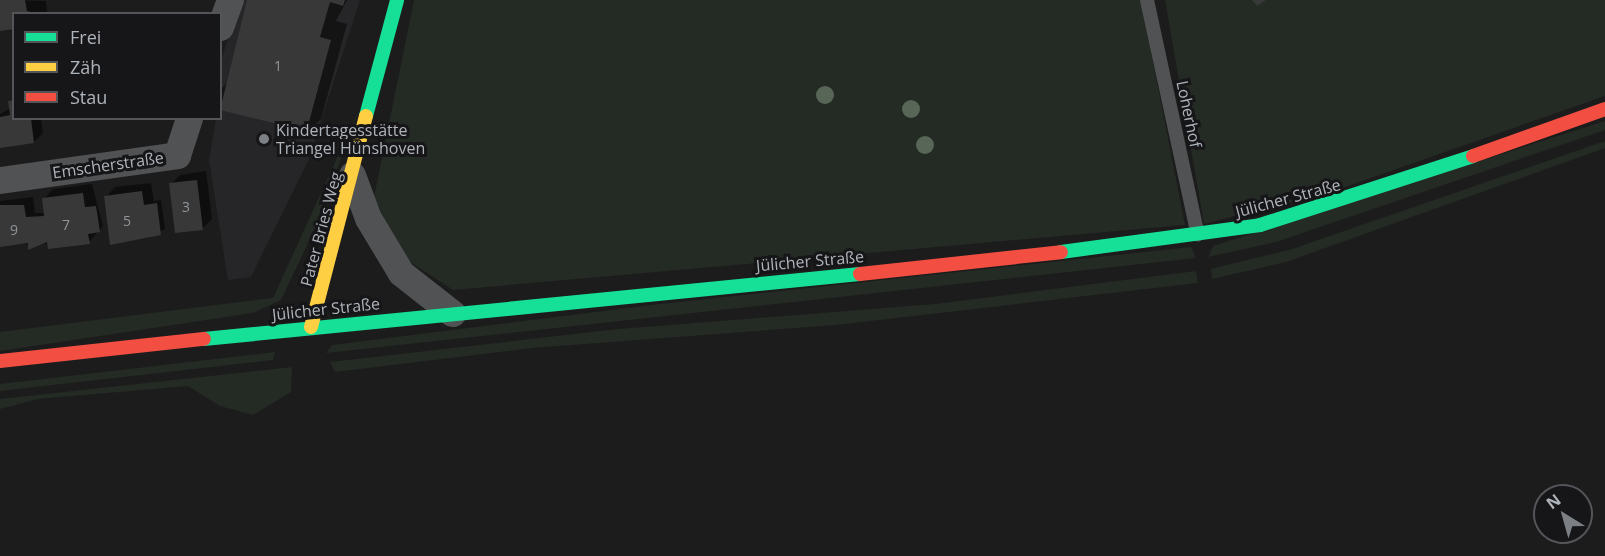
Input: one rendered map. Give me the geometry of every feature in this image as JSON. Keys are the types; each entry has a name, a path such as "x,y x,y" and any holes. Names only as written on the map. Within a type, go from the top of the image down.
{"street":[{"path":"222,22 230,0"},
{"name":"Pater Bries Weg","path":"311,327 397,0"},
{"name":"Jülicher Straße","path":"0,361 311,327 948,266 1198,235 1260,225 1343,201 1605,109"},
{"name":"Emscherstraße","path":"0,180 177,155 188,120"},
{"path":"352,175 369,218 401,273 452,313"}],"lane":[{"name":"Loherhof","path":"1147,0 1198,235"}],"shaded area":[{"name":"Kindertagesstätte Triangel Hünshoven","path":"240,0 360,0 308,161 251,277 228,280 209,160 216,120 222,120 222,58"},
{"path":"414,0 1141,0 1185,225 453,290 401,256 374,197"},
{"path":"1165,0 1605,0 1605,96 1328,193 1204,224"},
{"path":"358,112 318,222 281,300 253,313 0,351 0,332 273,298"},
{"path":"1605,121 1605,130 1276,242 1208,257 1213,246"},
{"path":"1605,141 1605,148 1286,262 1212,279 1211,269 1292,249"},
{"path":"1191,247 1196,258 326,353 332,345 651,305"},
{"path":"1196,271 1198,283 836,325 532,348 335,372 330,362 618,329 935,304"},
{"path":"275,352 273,360 0,391 0,384"},
{"path":"292,367 291,392 253,415 220,406 188,386 38,399 0,409 0,399"}],"building":[{"path":"0,0 25,0 27,11 30,12 12,12 12,29 0,31"},
{"path":"247,0 345,0 343,6 330,2 320,37 331,40 305,137 289,132 290,127 222,110 222,102"},
{"path":"1252,0 1266,0 1257,6"},
{"path":"12,100 12,120 31,120 34,143 0,148 0,117 10,115 8,101"},
{"path":"197,180 203,230 175,233 169,183"},
{"path":"142,191 144,205 157,203 161,235 110,245 104,196"},
{"path":"83,193 85,207 96,206 100,232 88,234 90,244 48,249 47,242 28,250 28,243 0,247 0,205 24,205 26,217 44,216 42,198"}],"traffic: fast":[{"path":"366,116 397,0"},
{"path":"1061,252 1260,225 1473,156"},
{"path":"204,339 860,274"}],"traffic: slow":[{"path":"311,327 366,116"}],"traffic: jam":[{"path":"1473,156 1605,109"},
{"path":"860,274 1061,252"},
{"path":"0,361 204,339"}],"place":[{"name":"Kindertagesstätte Triangel Hünshoven","path":"264,139"}]}
